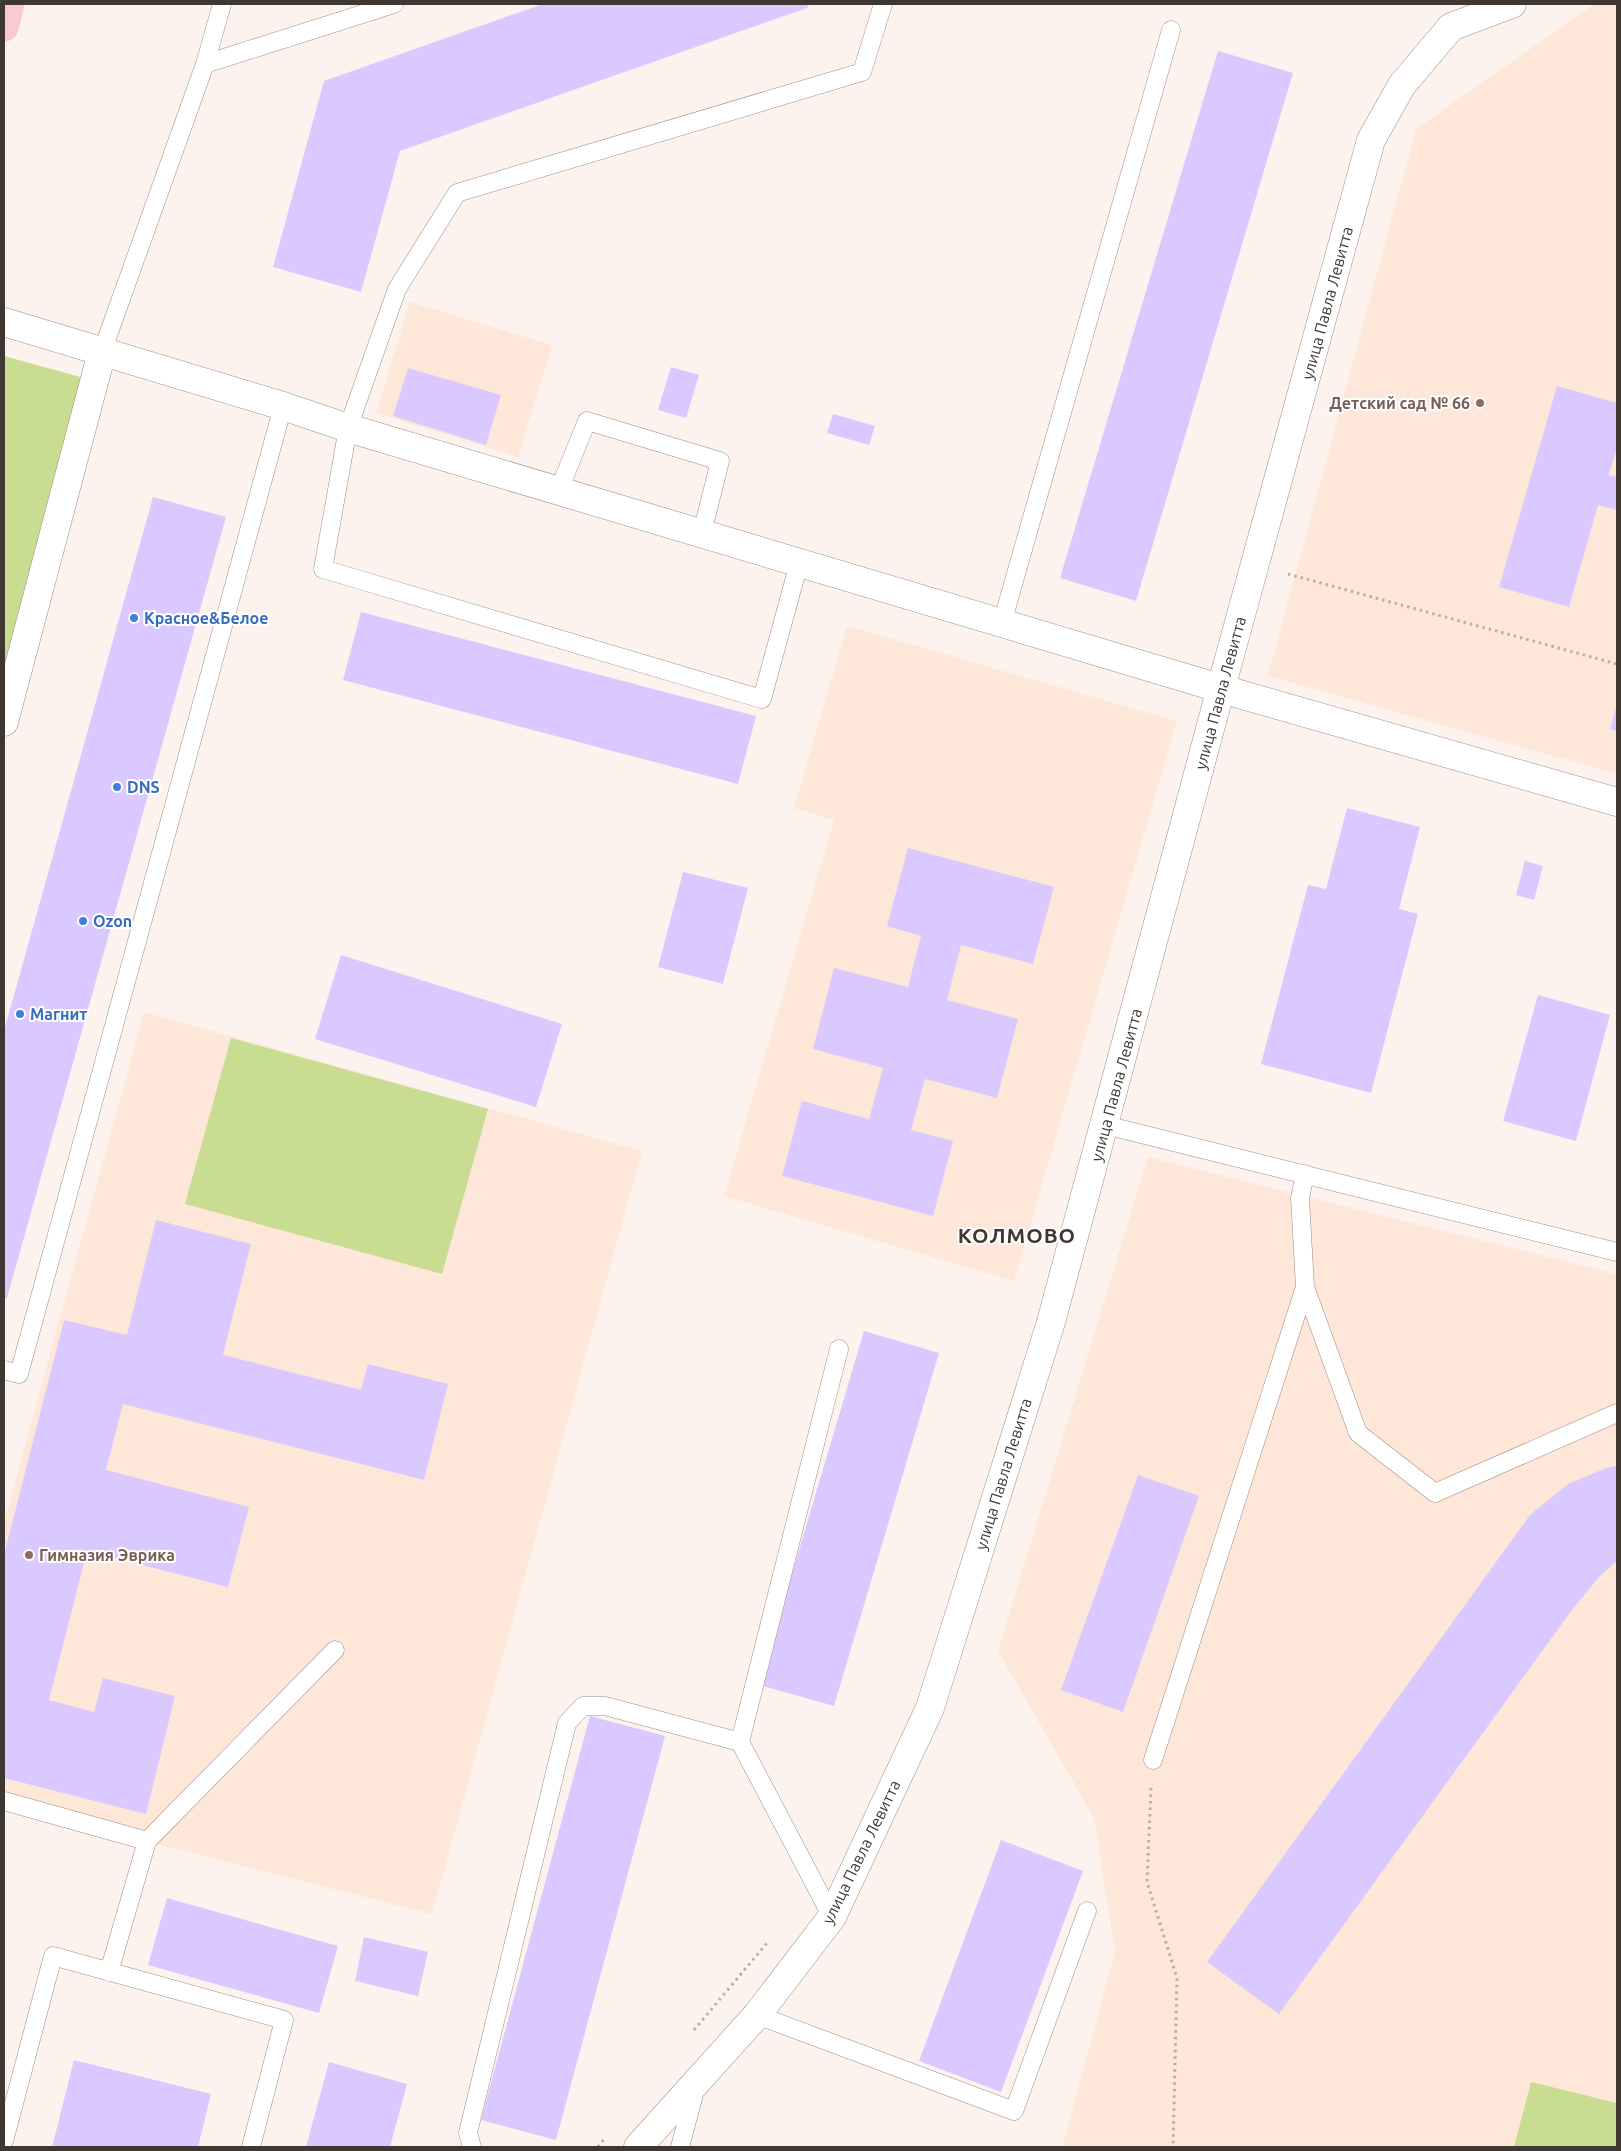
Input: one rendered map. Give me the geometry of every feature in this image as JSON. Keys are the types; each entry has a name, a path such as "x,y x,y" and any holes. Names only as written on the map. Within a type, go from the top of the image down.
{"main road":[{"path":"4,28 10,4"}],"street":[{"name":"улица Павла Левитта","path":"638,2147 757,2016 832,1917 930,1708 1051,1322 1221,688 1371,140 1402,84 1451,27 1512,4"},
{"path":"4,322 283,406 348,428 799,563 1221,688 1617,802"},
{"path":"4,722 102,352"}],"lane":[{"path":"102,352 205,64 222,4"},
{"path":"205,64 394,4"},
{"path":"799,563 762,699 323,569 348,428 397,289 457,193 862,72 883,4"},
{"path":"1002,623 1171,30"},
{"path":"4,1370 19,1374 283,406"},
{"path":"559,490 587,421 654,441 720,461 702,533"},
{"path":"1105,1125 1617,1252"},
{"path":"1305,1174 1300,1198 1305,1287 1358,1433 1435,1493 1617,1412"},
{"path":"1153,1760 1305,1287"},
{"path":"832,1917 740,1742 839,1349"},
{"path":"109,1972 146,1841 335,1650"},
{"path":"472,2147 468,2133 567,1723 583,1706 605,1706 740,1742"},
{"path":"4,1801 146,1841"},
{"path":"757,2016 1014,2111 1087,1911"},
{"path":"4,2142 53,1956 284,2020 251,2147"},
{"path":"680,2147 697,2082"}],"path":[{"path":"1280,572 1617,664"},
{"path":"1153,1760 1147,1882 1178,1978 1173,2147"},
{"path":"692,2033 768,1941"},
{"path":"598,2147 610,2132"}],"shaded area":[{"name":"Детский сад № 66","path":"1594,4 1617,4 1617,774 1268,676 1416,129"},
{"path":"410,302 552,345 518,457 376,413"},
{"path":"847,626 1177,721 1014,1281 724,1196 834,820 794,808"},
{"path":"144,1012 642,1151 432,1914 4,1805 4,1522"},
{"path":"1148,1157 1617,1274 1617,2147 1062,2147 1115,1952 1094,1818 998,1651"}],"green space":[{"path":"4,356 84,378 4,681"},
{"path":"231,1038 488,1109 442,1274 185,1204"},
{"path":"1531,2082 1617,2103 1617,2147 1514,2147"}],"building":[{"path":"543,4 809,4 807,8 400,151 361,292 273,267 324,81"},
{"path":"1218,51 1293,73 1136,601 1060,578"},
{"path":"671,367 699,375 686,418 658,410"},
{"path":"408,368 501,395 486,445 393,416"},
{"path":"1557,386 1617,403 1617,447 1609,475 1617,477 1617,510 1598,505 1569,607 1499,587"},
{"path":"833,414 875,426 869,445 827,433"},
{"path":"153,497 226,517 7,1298 4,1298 4,1031"},
{"path":"361,612 756,716 738,784 343,680"},
{"path":"1617,704 1617,731 1610,729"},
{"path":"1347,808 1420,827 1399,909 1418,914 1371,1093 1261,1064 1308,885 1326,889"},
{"path":"908,848 1054,887 1033,964 961,945 947,1000 1018,1019 997,1098 925,1079 911,1130 953,1141 933,1216 782,1176 802,1101 869,1119 883,1068 813,1049 834,968 908,987 921,936 887,926"},
{"path":"1525,861 1543,866 1534,900 1516,895"},
{"path":"683,872 748,888 723,984 658,967"},
{"path":"341,955 562,1024 536,1107 315,1039"},
{"path":"1538,995 1610,1015 1576,1141 1503,1121"},
{"path":"156,1220 251,1244 223,1355 361,1390 368,1364 448,1384 424,1480 123,1404 106,1470 249,1507 228,1587 87,1551 49,1700 94,1712 103,1678 175,1696 146,1814 4,1778 4,1555 64,1320 127,1335"},
{"path":"864,1331 939,1353 834,1706 759,1685"},
{"path":"1617,1466 1617,1561 1600,1576 1572,1610 1279,2014 1207,1962 1530,1515 1568,1484 1606,1468"},
{"path":"1138,1475 1199,1496 1123,1712 1061,1690"},
{"path":"590,1716 665,1736 556,2140 481,2120"},
{"path":"1001,1840 1083,1871 1001,2092 919,2061"},
{"path":"167,1898 338,1946 319,2013 148,1965"},
{"path":"364,1937 428,1952 418,1996 355,1981"},
{"path":"74,2060 211,2094 198,2147 52,2147"},
{"path":"329,2062 407,2084 390,2147 306,2147"}],"place":[{"name":"Детский сад № 66","path":"1480,403"},
{"name":"Красное&Белое","path":"134,618"},
{"name":"DNS","path":"117,787"},
{"name":"Ozon","path":"83,921"},
{"name":"Магнит","path":"20,1014"},
{"name":"Гимназия Эврика","path":"29,1555"}],"district":[{"name":"КОЛМОВО","path":"1017,1235"}]}
